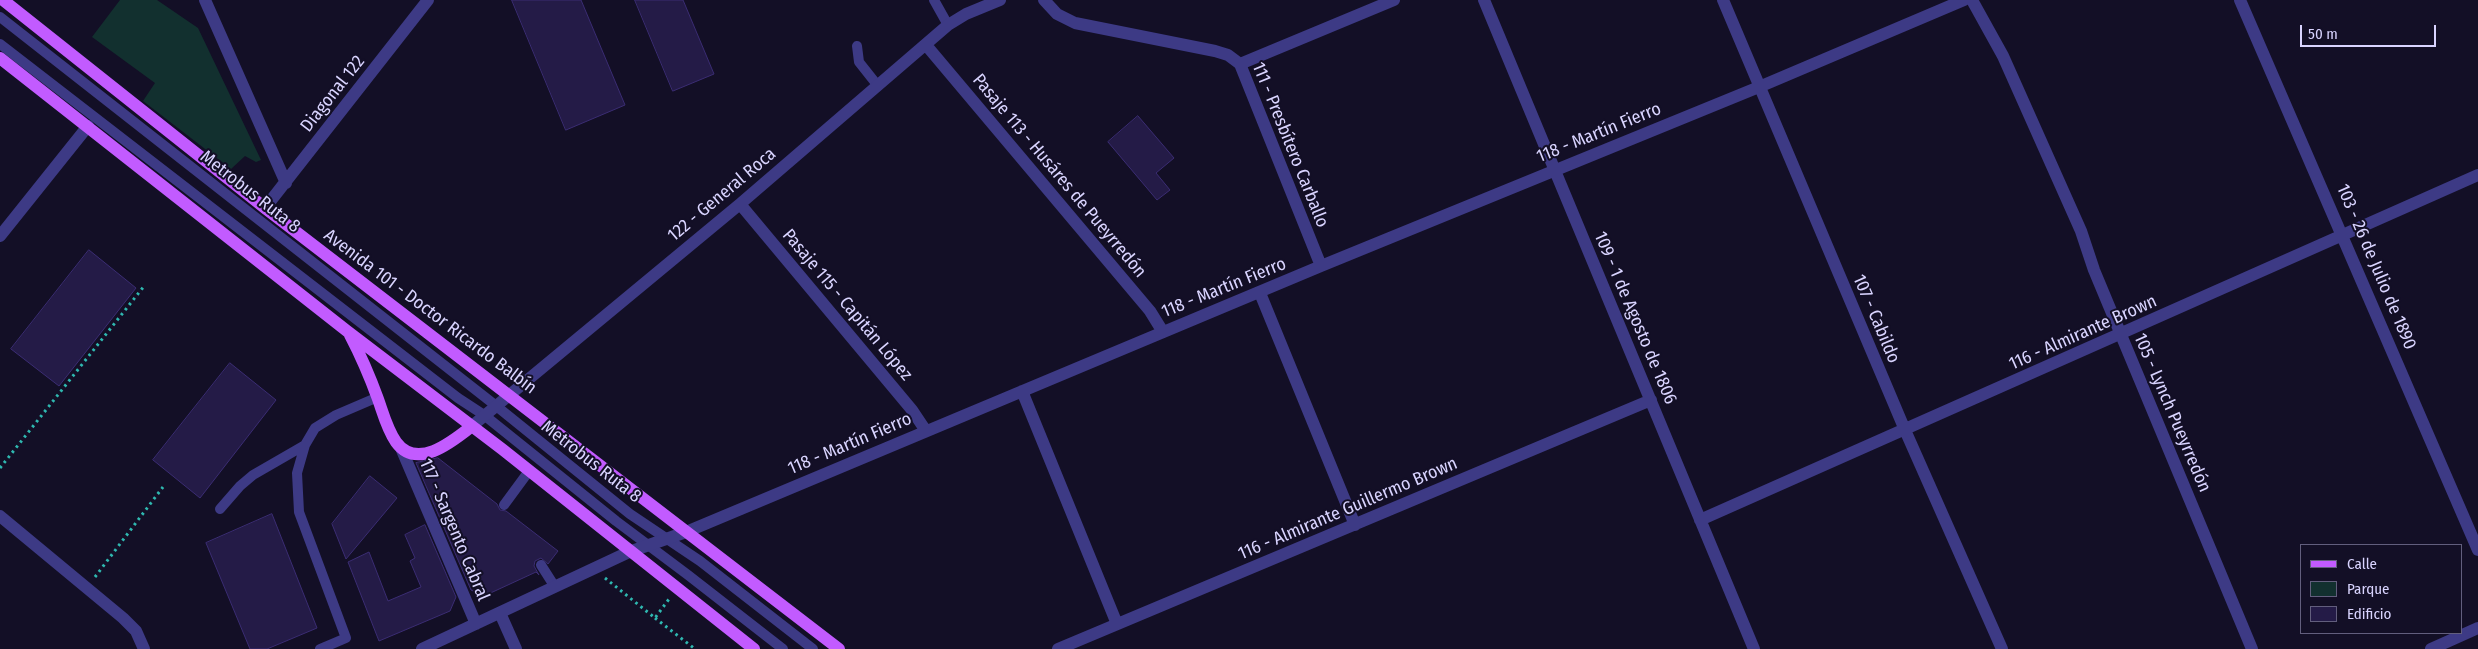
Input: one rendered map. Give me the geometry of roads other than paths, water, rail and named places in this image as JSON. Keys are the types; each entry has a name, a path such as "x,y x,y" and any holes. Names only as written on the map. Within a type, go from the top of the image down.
{"main road":[{"name":"Avenida 101 - Doctor Ricardo Balbín","path":"3,0 265,208 839,649"},
{"path":"0,58 347,331 530,471 629,552 754,649"},
{"path":"347,331 360,354 378,397 389,431 401,448 412,453 428,454 442,448 472,426"}],"street":[{"path":"205,0 286,183"},
{"name":"Diagonal 122","path":"265,208 428,0"},
{"name":"122 - General Roca","path":"472,426 740,204 948,25 966,14 1000,0"},
{"name":"111 - Presbítero Carballo","path":"1044,0 1057,14 1075,22 1215,51 1228,55 1240,64 1321,266"},
{"path":"1240,64 1394,0"},
{"name":"109 - 1 de Agosto de 1806","path":"1484,0 1754,649"},
{"name":"107 - Cabildo","path":"1723,0 1905,430 2002,649"},
{"name":"118 - Martín Fierro","path":"422,649 629,552 686,532 1321,266 1759,87 1964,0"},
{"name":"105 - Lynch Pueyrredón","path":"1972,0 2003,56 2078,222 2094,270 2252,649"},
{"name":"103 - 26 de Julio de 1890","path":"2240,0 2343,234 2478,550"},
{"name":"Pasaje 113 - Husáres de Pueyrredón","path":"926,45 1150,310 1163,332"},
{"path":"0,236 88,126"},
{"name":"116 - Almirante Brown","path":"1700,520 2121,335 2478,175"},
{"name":"Pasaje 115 - Capitán López","path":"740,204 912,410 926,431"},
{"path":"1260,293 1356,525"},
{"path":"1022,391 1117,624"},
{"name":"116 - Almirante Guillermo Brown","path":"1058,649 1651,400"},
{"name":"117 - Sargento Cabral","path":"401,448 476,624"},
{"path":"0,516 124,618 136,632 144,649"},
{"name":"117 - Sargento Cabral","path":"500,613 516,649"},
{"path":"2432,649 2478,628"}],"lane":[{"path":"934,0 948,25"},
{"name":"Metrobus Ruta 8","path":"0,17 495,405 630,514 700,561 813,649"},
{"name":"Metrobus Ruta 8","path":"0,44 458,398 484,415 647,545 783,649"},
{"path":"856,46 859,62 878,86"},
{"path":"320,649 346,638 299,512 297,474 305,445 314,428 324,421 378,397"},
{"path":"220,509 240,486 253,475 305,445"},
{"path":"504,505 530,471"},
{"path":"541,565 556,587"}]}
